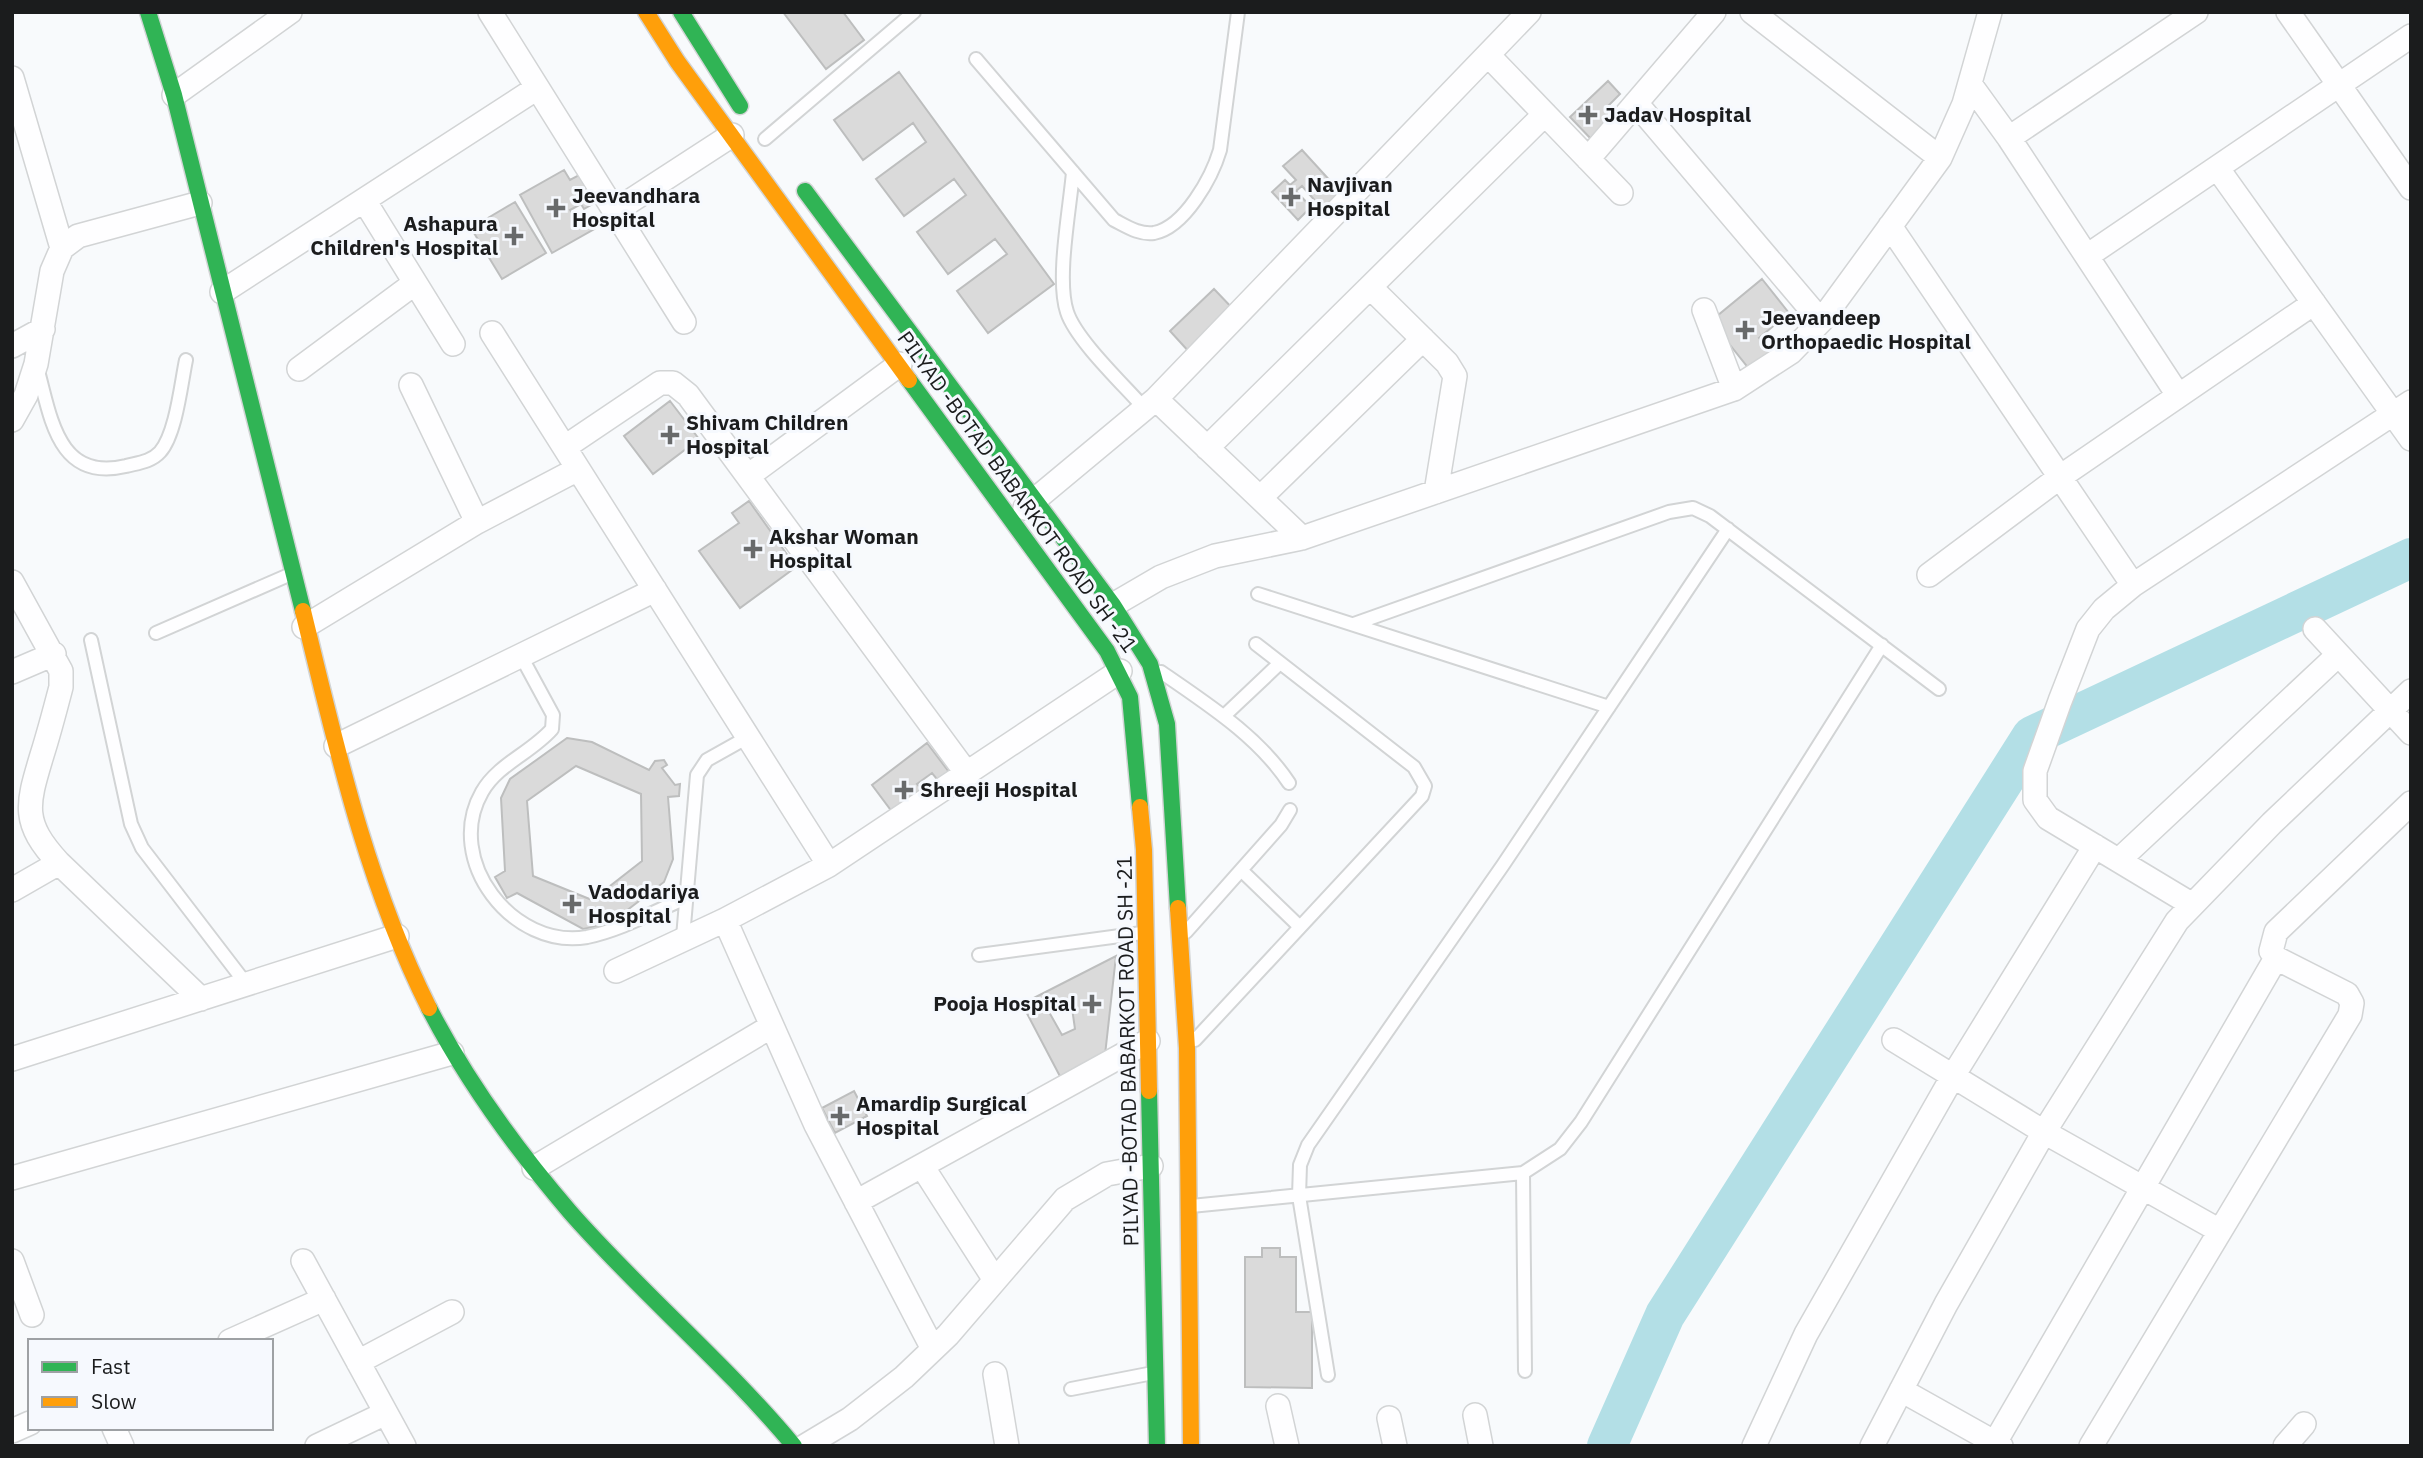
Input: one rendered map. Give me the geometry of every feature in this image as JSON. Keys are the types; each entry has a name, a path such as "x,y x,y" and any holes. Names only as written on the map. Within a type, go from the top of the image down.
{"main road":[{"path":"148,12 174,95 304,627 356,824 406,962 453,1053 513,1143 572,1214 753,1397 794,1446"},
{"name":"PILYAD -BOTAD BABARKOT ROAD SH -21","path":"646,12 677,61 900,364 1120,671 1130,697 1136,735 1146,932 1148,1041 1154,1080 1151,1166 1171,1209 1191,1446"},
{"path":"681,12 720,78 762,134"},
{"name":"PILYAD -BOTAD BABARKOT ROAD SH -21","path":"799,183 1113,605 1150,664 1167,724 1179,940 1182,1053 1156,1373 1157,1446"}],"street":[{"path":"174,95 290,12"},
{"path":"490,12 684,321"},
{"path":"1011,518 1036,501 1150,404 1529,12"},
{"path":"1588,159 1714,12"},
{"path":"1752,12 1940,158"},
{"path":"1113,605 1161,578 1215,556 1302,538 1734,388 1791,352 1821,321 1940,158 1970,84 1990,12"},
{"path":"2009,138 2196,12"},
{"path":"2288,12 2411,188"},
{"path":"2087,256 2411,36"},
{"path":"1488,55 1621,193"},
{"path":"12,78 19,130 62,248"},
{"path":"1970,84 2009,138 2178,396"},
{"path":"222,292 537,88"},
{"path":"1636,103 1821,321"},
{"path":"1207,448 1545,114"},
{"path":"615,211 732,135"},
{"path":"2218,169 2314,303 2402,409 2411,439"},
{"path":"364,200 453,344"},
{"path":"12,420 26,395 36,364 52,271 62,248 78,236 200,203"},
{"path":"1890,226 2133,585"},
{"path":"299,369 415,283"},
{"path":"1370,287 1447,363 1455,376 1436,492"},
{"path":"1929,575 2060,477 2314,303"},
{"path":"1704,310 1734,388"},
{"path":"12,346 43,329"},
{"path":"492,333 829,865"},
{"path":"1260,498 1423,339"},
{"path":"748,477 900,364"},
{"path":"565,447 660,383 673,383 688,395 968,775"},
{"path":"411,385 477,522"},
{"path":"1150,404 1207,448 1302,538"},
{"path":"2191,904 2048,818 2035,800 2035,771 2088,629 2104,609 2133,585 2402,409"},
{"path":"304,627 477,522 578,469"},
{"path":"12,582 61,671 61,687 29,794 32,824 44,846 59,863 201,999"},
{"path":"336,746 655,590"},
{"path":"2315,629 2411,733"},
{"path":"12,672 54,654"},
{"path":"2119,860 2338,654"},
{"path":"616,971 683,937 725,920 829,865 968,775 1120,671"},
{"path":"1872,1446 2044,1132 2177,921 2191,904 2411,691"},
{"path":"12,785 36,774"},
{"path":"2091,1446 2350,1015 2352,1003 2347,994 2276,958 2271,951 2276,932 2411,803"},
{"path":"1754,1446 1806,1334 1953,1076 2095,846"},
{"path":"12,890 59,863"},
{"path":"725,920 816,1125 933,1349"},
{"path":"12,1059 397,936"},
{"path":"1901,1390 1996,1444 2146,1188 2276,958"},
{"path":"534,1168 772,1026"},
{"path":"1894,1040 2044,1132 2220,1231"},
{"path":"856,1202 1148,1041"},
{"path":"12,1178 453,1053"},
{"path":"922,1166 995,1280"},
{"path":"805,1446 850,1419 894,1385 933,1349 1065,1199 1107,1174 1151,1166"},
{"path":"12,1261 32,1315"},
{"path":"303,1261 404,1446"},
{"path":"234,1339 324,1299"},
{"path":"358,1362 452,1312"},
{"path":"995,1374 1007,1446"},
{"path":"1278,1406 1287,1446"},
{"path":"317,1446 386,1413"},
{"path":"1475,1415 1481,1446"},
{"path":"1389,1418 1395,1446"},
{"path":"12,1431 28,1424"},
{"path":"2285,1446 2304,1424"},
{"path":"115,1430 122,1446"}],"lane":[{"path":"762,134 914,12"},
{"path":"976,59 1114,219 1135,231 1156,233 1177,219 1206,185 1220,150 1238,12"},
{"path":"1073,172 1062,293 1068,314 1079,333 1150,404"},
{"path":"36,364 58,441 70,454 87,464 114,469 148,461 159,453 172,425 186,360"},
{"path":"1354,624 1669,512 1693,508 1728,529 1940,689"},
{"path":"1328,1375 1299,1196 1300,1165 1308,1145 1728,529"},
{"path":"156,633 291,574"},
{"path":"1258,594 1609,707"},
{"path":"91,640 131,824 136,836 157,871 247,985"},
{"path":"1182,1053 1422,796 1425,786 1414,767 1256,644"},
{"path":"1171,1209 1523,1173 1560,1149 1581,1122 1882,645"},
{"path":"521,656 553,715 552,729 496,773 481,793 471,837 475,861 484,885 502,908 519,922 556,936 586,937 686,898"},
{"path":"1150,664 1224,716 1264,751 1289,783"},
{"path":"1224,716 1279,664"},
{"path":"683,937 697,775 707,760 748,737"},
{"path":"1179,940 1281,825 1290,810"},
{"path":"1241,870 1300,928"},
{"path":"979,955 1146,932"},
{"path":"1523,1173 1525,1371"},
{"path":"1071,1389 1156,1373"}],"building":[{"path":"783,12 843,12 864,40 826,69"},
{"path":"899,72 1054,284 988,333 957,291 1007,254 995,239 948,274 917,232 966,195 954,179 904,216 876,179 926,142 913,123 863,160 834,120"},
{"path":"1608,81 1620,94 1607,107 1617,118 1593,141 1570,117"},
{"path":"1302,150 1344,196 1326,213 1302,186 1296,191 1311,207 1298,220 1272,192 1285,180 1290,185 1296,180 1283,166"},
{"path":"564,170 570,180 581,174 596,202 584,209 581,204 570,210 578,224 590,217 596,228 552,253 520,195"},
{"path":"515,202 546,253 502,279 471,228"},
{"path":"1762,279 1789,313 1759,338 1771,353 1750,370 1711,321"},
{"path":"1214,289 1236,312 1191,354 1170,331"},
{"path":"670,401 699,439 653,474 624,436"},
{"path":"749,501 796,567 740,608 699,551 739,523 732,513"},
{"path":"567,738 592,742 649,770 655,761 664,760 667,765 662,768 675,785 680,784 679,796 668,797 673,859 664,882 609,924 583,929 517,893 507,898 495,877 505,871 501,798 510,779","holes":["576,766 641,794 642,861 592,900 533,876 527,801"]},
{"path":"927,743 952,776 941,784 932,773 917,784 926,795 896,817 872,785"},
{"path":"1116,956 1105,1055 1063,1082 1022,1004","holes":["1071,1001 1075,1029 1062,1035 1049,1012"]},
{"path":"854,1091 867,1116 835,1133 822,1108"},
{"path":"1262,1248 1280,1248 1280,1257 1296,1257 1296,1312 1312,1312 1312,1388 1245,1387 1245,1257 1262,1257"}],"waterway":[{"path":"1607,1446 1665,1315 2032,736 2411,558"}],"traffic: fast":[{"path":"148,12 174,95 303,611"},
{"path":"681,12 740,106"},
{"path":"805,191 1113,605 1150,664 1167,724 1178,908"},
{"path":"909,380 1107,651 1130,697 1140,807"},
{"path":"429,1008 476,1088 550,1188 597,1242 740,1386 794,1446"},
{"path":"1149,1091 1157,1446"}],"traffic: slow":[{"path":"646,12 677,61 909,380"},
{"path":"303,611 341,763 370,863 387,912 429,1008"},
{"path":"1140,807 1144,850 1149,1091"},
{"path":"1178,908 1187,1048 1191,1446"}],"place":[{"name":"Jadav Hospital","path":"1588,115"},
{"name":"Navjivan Hospital","path":"1291,197"},
{"name":"Jeevandhara Hospital","path":"556,208"},
{"name":"Ashapura Children's Hospital","path":"514,236"},
{"name":"Jeevandeep Orthopaedic Hospital","path":"1745,330"},
{"name":"Shivam Children Hospital","path":"670,435"},
{"name":"Akshar Woman Hospital","path":"753,549"},
{"name":"Shreeji Hospital","path":"904,790"},
{"name":"Vadodariya Hospital","path":"572,904"},
{"name":"Pooja Hospital","path":"1092,1004"},
{"name":"Amardip Surgical Hospital","path":"840,1116"}]}
